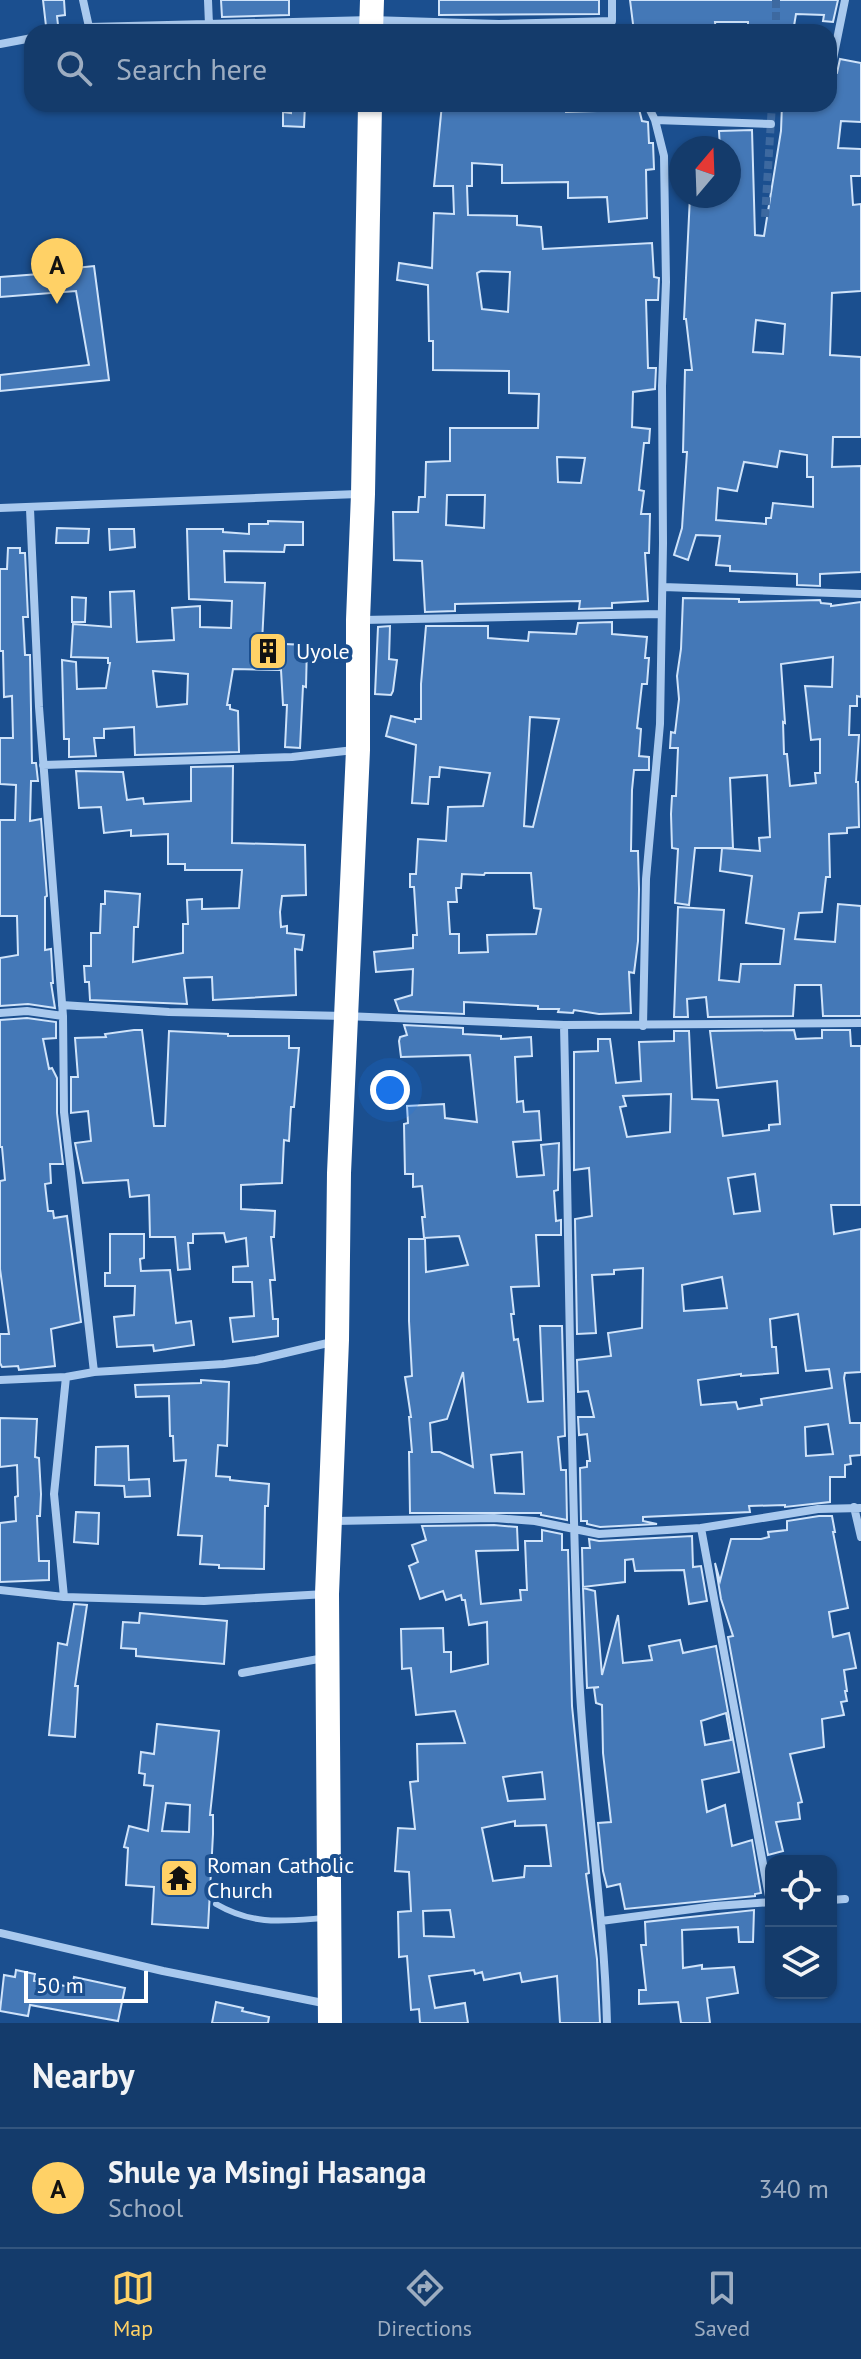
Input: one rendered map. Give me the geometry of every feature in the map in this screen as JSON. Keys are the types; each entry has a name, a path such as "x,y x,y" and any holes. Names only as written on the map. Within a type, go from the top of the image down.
{"highway":[{"path":"330,2014 327,1594 337,1340 339,1173 358,750 358,620 370,112"}],"street":[{"path":"83,0 88,24"},
{"path":"208,0 209,24"},
{"path":"612,0 613,24"},
{"path":"837,39 845,0"},
{"path":"229,24 372,17 499,24 612,21"},
{"path":"0,44 24,40"},
{"path":"643,1026 646,879 660,724 663,587 662,386 666,208 664,156 651,112"},
{"path":"655,120 771,124"},
{"path":"0,508 363,494"},
{"path":"30,509 43,765 63,1016 64,1112 94,1372"},
{"path":"663,587 861,594"},
{"path":"358,620 661,614"},
{"path":"43,765 292,757 358,750"},
{"path":"62,1005 169,1012 564,1025 861,1023"},
{"path":"0,1013 27,1011 63,1016"},
{"path":"564,1025 579,1675 607,2023"},
{"path":"0,1380 224,1364 269,1357 337,1340"},
{"path":"64,1597 54,1494 66,1377"},
{"path":"330,1521 494,1518 535,1521 599,1534 701,1528 818,1509 858,1508 861,1537"},
{"path":"701,1528 765,1875"},
{"path":"0,1590 64,1597 204,1601 327,1594"},
{"path":"242,1673 329,1657"},
{"path":"837,1900 845,1899"},
{"path":"601,1921 765,1902"},
{"path":"0,1933 330,2014"}],"lane":[{"path":"216,1904 250,1919 276,1922 329,1917"}],"building":[{"path":"43,0 64,0 65,15 57,16 58,24 46,24"},
{"path":"221,0 289,0 289,15 222,17"},
{"path":"439,0 599,0 599,14 439,15"},
{"path":"630,0 838,0 833,22 823,21 824,15 796,14 794,24 633,24"},
{"path":"840,59 861,63 861,122 841,121 838,148 861,149 861,176 851,176 853,205 861,204 861,291 832,293 830,355 861,357 861,437 833,437 832,467 861,466 861,572 820,574 820,586 797,585 797,574 730,571 730,566 716,565 720,536 696,535 688,560 674,555 682,528 687,452 683,452 685,370 692,370 684,319 689,208 741,208 741,136 719,136 719,131 752,130 755,235 764,236 782,112 837,112","holes":["756,320 785,324 783,354 753,352","780,451 807,455 807,477 813,477 813,507 773,503 771,518 766,518 766,524 716,520 718,488 737,491 744,462 777,467"]},
{"path":"283,112 305,112 304,127 283,126"},
{"path":"441,112 640,112 642,121 648,122 654,169 646,170 647,218 609,222 607,197 568,198 568,182 502,183 502,165 472,163 472,186 467,186 468,215 517,216 517,225 541,227 543,249 652,243 654,277 659,278 658,300 646,300 648,368 656,368 655,389 633,392 632,427 650,429 649,443 644,443 639,490 644,491 641,514 650,514 649,553 645,553 648,601 612,603 612,608 579,609 580,601 455,604 455,611 425,612 422,561 394,560 393,512 418,512 419,497 425,497 426,462 450,461 450,428 538,428 539,394 509,393 509,371 433,370 428,285 397,280 399,263 432,268 434,213 454,214 453,186 434,186","holes":["510,272 508,312 482,309 477,273","557,457 585,458 581,483 558,482","447,495 485,495 484,528 446,525"]},
{"path":"94,266 109,380 0,391 0,375 89,365 76,291 0,297 0,277 66,272 66,269"},
{"path":"268,521 303,522 303,545 285,545 284,552 224,551 225,582 265,583 262,643 307,645 300,748 285,747 287,705 283,705 281,670 233,669 227,705 238,711 239,752 135,755 134,727 104,729 104,738 94,738 96,756 69,757 69,739 64,739 62,660 76,662 77,689 106,688 110,663 108,658 71,657 73,624 111,627 110,592 134,591 137,642 174,640 172,608 200,606 200,627 231,628 232,601 189,599 187,529 223,529 223,532 249,534 249,524 268,524","holes":["153,671 188,674 187,704 157,707"]},
{"path":"57,528 89,529 88,543 56,543"},
{"path":"109,529 134,529 135,547 110,550"},
{"path":"8,548 20,548 20,553 25,553 28,617 23,617 25,655 30,655 32,763 36,763 38,781 31,781 30,821 41,819 47,896 45,950 51,949 55,1008 28,1004 0,1006 0,958 18,955 17,916 0,916 0,820 15,820 16,785 0,784 0,738 13,738 12,696 4,697 3,651 0,651 0,569 7,569"},
{"path":"72,597 86,598 85,622 72,622"},
{"path":"683,598 739,599 739,602 820,600 831,606 861,602 861,697 857,696 857,706 850,706 849,735 859,735 856,782 859,827 847,828 847,833 829,834 830,877 826,877 822,912 799,913 795,939 835,942 838,904 861,906 861,1016 823,1016 821,985 795,985 793,1016 708,1017 706,997 687,999 688,1017 674,1017 678,907 724,910 719,980 739,982 741,964 780,964 784,929 746,923 752,876 720,871 722,848 695,848 689,905 675,903 678,849 672,848 671,814 672,796 676,796 678,748 670,748 679,699 677,676","holes":["833,657 832,687 805,686 811,740 820,739 820,773 815,773 816,783 790,786 787,754 784,754 781,664","767,775 770,837 759,838 760,851 722,848 733,848 730,778"]},
{"path":"612,622 612,634 647,637 647,684 642,684 637,728 641,729 639,756 649,757 649,770 634,770 632,790 631,851 638,851 639,889 638,941 634,973 629,972 631,1013 599,1014 574,1010 573,1013 538,1009 538,1006 464,1002 464,1014 399,1011 395,1000 412,995 413,969 376,972 374,952 413,948 413,935 417,935 414,887 410,887 410,874 416,874 418,839 446,841 448,807 483,806 490,773 440,767 439,777 430,777 428,804 412,803 416,745 386,736 391,716 415,722 415,719 421,719 426,626 488,626 488,638 528,641 529,632 576,634 578,623","holes":["530,717 559,719 533,827 524,826","531,873 534,908 541,909 536,934 487,935 488,952 459,953 459,934 450,934 448,902 457,902 456,888 461,888 462,874"]},
{"path":"390,626 389,659 397,660 393,691 391,695 375,694 378,627"},
{"path":"233,766 232,843 305,845 306,895 282,896 280,912 281,927 287,926 287,933 304,935 302,950 295,949 296,995 213,1000 212,977 184,978 187,1004 90,1000 84,966 91,966 91,933 100,933 101,904 105,904 105,891 140,894 138,927 134,927 133,962 183,953 183,924 188,924 187,900 202,899 202,909 239,908 242,870 185,870 185,864 168,864 168,834 131,836 131,830 104,833 101,807 79,808 76,771 123,772 127,800 143,798 144,804 191,801 191,767"},
{"path":"27,1018 56,1022 56,1038 43,1039 49,1069 52,1068 57,1078 57,1113 63,1164 50,1164 51,1183 45,1184 48,1211 53,1211 54,1218 67,1216 81,1322 51,1329 55,1366 19,1370 18,1366 2,1367 0,1363 0,1334 9,1334 0,1269 0,1181 5,1180 0,1147 0,1020"},
{"path":"404,1025 463,1028 463,1034 501,1036 501,1039 531,1037 532,1056 515,1057 517,1102 523,1101 524,1112 539,1111 541,1140 513,1142 517,1177 544,1175 541,1145 559,1143 558,1190 554,1191 556,1221 561,1220 561,1235 536,1235 539,1286 511,1287 514,1314 511,1314 528,1402 543,1401 540,1326 562,1326 565,1436 558,1437 561,1470 566,1470 567,1520 541,1513 410,1513 411,1417 405,1377 412,1376 409,1239 425,1239 426,1272 468,1265 459,1236 424,1238 422,1186 413,1187 413,1174 405,1174 404,1124 408,1123 407,1106 444,1104 445,1118 477,1122 470,1055 401,1057 400,1037 407,1035","holes":["463,1372 473,1467 440,1452 432,1452 430,1423 447,1419","522,1452 524,1494 495,1493 491,1455"]},
{"path":"142,1030 154,1126 165,1126 169,1031 228,1036 289,1036 289,1048 299,1048 289,1141 284,1140 282,1183 241,1185 241,1209 275,1211 274,1237 271,1237 275,1280 270,1280 273,1319 278,1319 278,1336 233,1342 230,1318 254,1316 252,1282 233,1282 233,1267 248,1266 246,1238 226,1242 224,1233 193,1234 193,1243 188,1243 190,1269 178,1270 175,1237 150,1237 149,1195 130,1197 128,1180 83,1183 75,1143 91,1141 88,1111 71,1113 71,1077 78,1077 75,1038 106,1037 105,1034"},
{"path":"794,1030 796,1039 822,1038 822,1030 850,1030 851,1046 861,1046 861,1205 831,1205 834,1234 861,1229 861,1372 845,1373 844,1378 850,1423 861,1423 861,1455 850,1456 851,1464 845,1465 845,1477 830,1477 830,1502 785,1507 749,1506 750,1512 643,1517 643,1521 657,1524 600,1527 587,1524 587,1521 581,1521 580,1468 587,1467 587,1461 590,1461 587,1434 579,1435 578,1417 594,1417 588,1391 578,1392 577,1360 611,1356 608,1333 642,1328 643,1268 592,1275 596,1333 577,1334 575,1219 592,1216 589,1168 574,1170 574,1052 598,1051 598,1039 610,1039 616,1083 641,1081 639,1042 674,1041 674,1031 689,1031 692,1099 718,1100 723,1136 769,1130 769,1125 780,1124 777,1081 717,1088 710,1031","holes":["671,1094 670,1132 627,1137 620,1107 626,1106 623,1096","755,1174 760,1211 734,1214 728,1178","722,1277 727,1308 684,1311 682,1285","798,1314 806,1371 829,1369 832,1388 761,1399 762,1405 738,1409 736,1402 701,1405 698,1380 778,1373 776,1347 772,1347 770,1319","828,1424 833,1454 806,1456 805,1427"]},
{"path":"110,1234 144,1234 141,1271 170,1270 176,1323 191,1321 194,1345 154,1351 153,1345 117,1347 114,1317 134,1315 135,1286 105,1286 105,1273 110,1273"},
{"path":"201,1380 229,1382 227,1446 218,1445 216,1476 269,1484 268,1506 265,1506 264,1569 219,1568 219,1565 200,1564 202,1536 178,1535 186,1460 174,1461 169,1396 136,1397 135,1385 201,1383"},
{"path":"0,1418 37,1419 35,1457 39,1458 41,1494 40,1516 37,1516 39,1561 49,1561 49,1580 0,1582 0,1523 16,1521 15,1497 18,1496 17,1465 0,1467"},
{"path":"128,1446 129,1480 149,1479 150,1496 125,1497 124,1486 95,1485 96,1447"},
{"path":"76,1512 99,1513 98,1544 74,1542"},
{"path":"832,1516 848,1608 829,1612 833,1637 849,1633 856,1668 844,1670 847,1701 841,1702 844,1715 822,1719 824,1747 790,1754 802,1802 798,1803 800,1819 776,1822 783,1851 768,1855 728,1637 733,1636 721,1599 715,1563 720,1581 731,1539 769,1537 768,1532 787,1530 787,1521"},
{"path":"422,1526 517,1527 518,1550 476,1551 481,1604 521,1600 520,1590 527,1590 525,1541 542,1541 542,1530 562,1534 562,1550 568,1550 572,1706 589,1873 586,1874 597,1959 600,2023 560,2023 557,1976 522,1982 520,1973 484,1980 482,1972 475,1974 474,1970 429,1976 435,2008 465,2003 468,2023 420,2023 419,2009 411,2010 407,1956 399,1957 398,1912 411,1911 409,1872 395,1871 398,1828 415,1829 410,1782 418,1781 417,1744 465,1743 455,1711 416,1715 411,1668 402,1669 401,1629 443,1628 444,1652 451,1652 451,1672 488,1664 487,1622 469,1625 465,1600 461,1595 446,1600 443,1591 420,1599 409,1566 418,1562 412,1545 426,1540","holes":["542,1772 545,1799 508,1801 503,1777","515,1821 515,1826 546,1825 551,1866 525,1866 524,1877 493,1881 482,1828","450,1910 454,1937 424,1936 423,1911"]},
{"path":"692,1536 693,1567 701,1566 707,1601 689,1604 684,1570 635,1571 633,1559 625,1560 625,1582 583,1587 582,1548 590,1548 589,1539"},
{"path":"583,1588 595,1591 602,1675 618,1615 623,1663 652,1660 649,1646 680,1640 683,1653 716,1646 739,1772 702,1780 707,1812 725,1805 732,1846 752,1840 761,1893 625,1909 620,1884 607,1887 603,1871 598,1823 611,1822 603,1753 602,1705 596,1703 594,1688 599,1687 587,1688","holes":["726,1713 731,1740 705,1745 701,1721"]},
{"path":"74,1604 87,1605 75,1686 78,1686 75,1737 49,1735 58,1643 67,1645"},
{"path":"140,1613 227,1621 224,1664 136,1656 136,1649 121,1648 123,1622 139,1623"},
{"path":"157,1724 219,1731 210,1815 213,1815 213,1834 208,1928 152,1924 154,1887 126,1885 128,1848 124,1847 129,1826 148,1831 153,1786 144,1785 145,1774 139,1773 141,1752 154,1754","holes":["166,1803 190,1805 189,1832 162,1831"]},
{"path":"754,1910 753,1942 739,1942 738,1927 682,1930 683,1968 702,1965 702,1969 734,1967 738,1993 707,1998 710,2023 681,2023 678,2002 639,2004 639,1990 646,1990 641,1945 646,1945 645,1922"},
{"path":"16,1970 35,1974 34,1981 72,1987 74,1977 125,1988 118,2021 30,2005 28,2016 0,2011 4,1975 15,1977"},
{"path":"216,2002 269,2017 268,2023 212,2023"}],"tunnel":[{"path":"776,0 776,24"},
{"path":"765,217 772,112"}],"place":[{"name":"Shule ya Msingi Hasanga","path":"57,304"},
{"name":"Uyole","path":"268,651"},
{"name":"Roman Catholic Church","path":"179,1878"}]}
